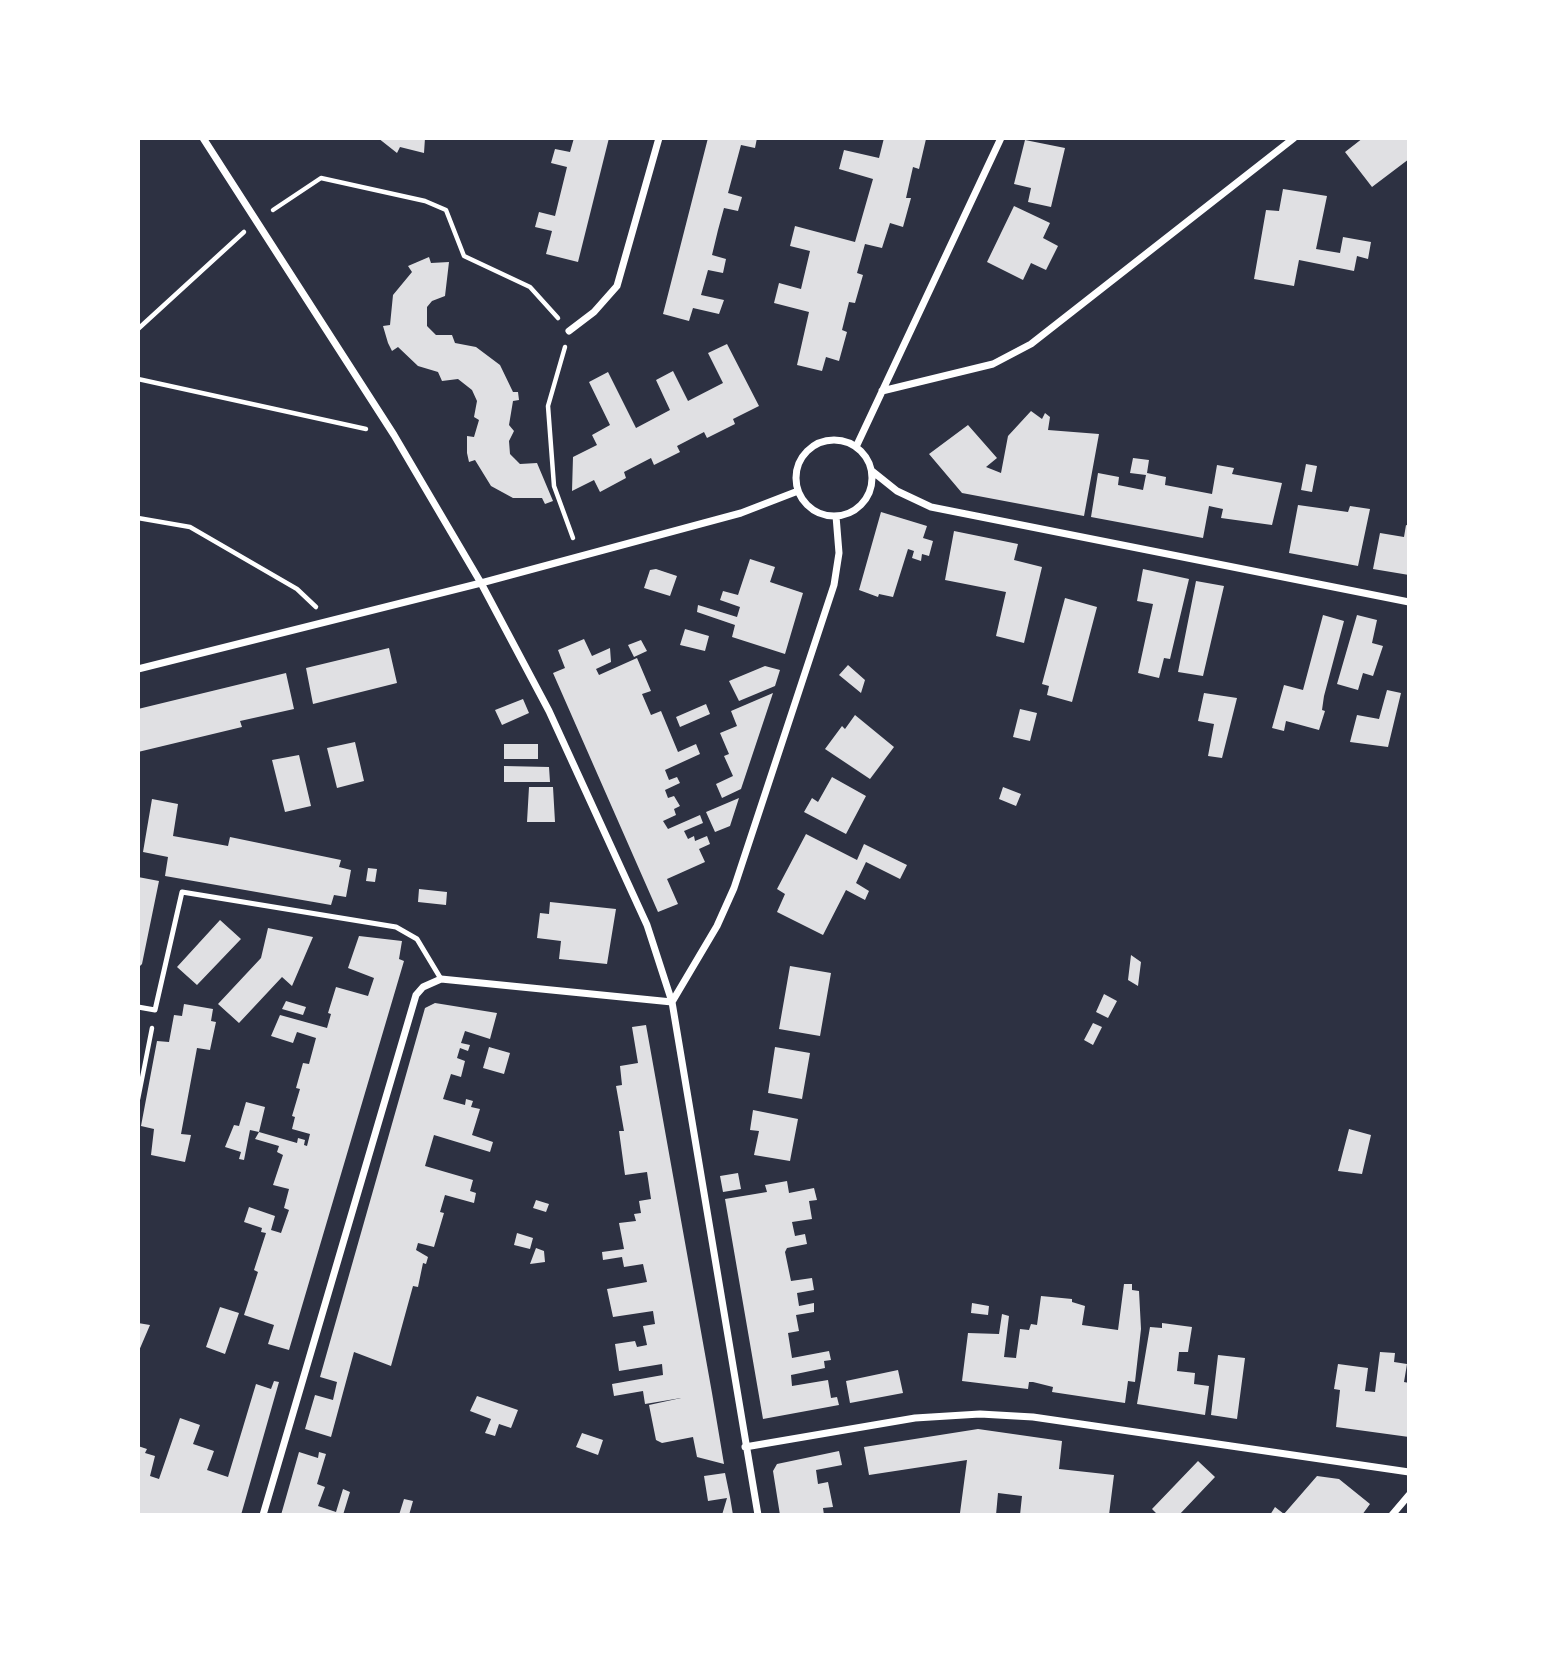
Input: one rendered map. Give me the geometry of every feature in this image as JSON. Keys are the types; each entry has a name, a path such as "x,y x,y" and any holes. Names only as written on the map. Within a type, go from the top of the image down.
{"street":[{"path":"204,138 394,435 481,583 548,711 638,904 672,1002 758,1515"},
{"path":"569,331 594,312 617,286 659,138"},
{"path":"856,447 1001,138"},
{"path":"882,391 993,364 1022,350 1294,138"},
{"path":"832,440 856,447 868,460 872,471 872,484 864,502 849,514 836,516 813,510 798,491 798,466 814,446 832,440"},
{"path":"872,471 897,491 931,507 1409,602"},
{"path":"138,669 481,583 741,513 798,491"},
{"path":"672,1002 717,926 734,888 834,585 839,553 836,516"},
{"path":"263,1515 416,995 423,987 441,979 672,1002"},
{"path":"746,1447 915,1418 980,1414 1033,1417 1409,1472"},
{"path":"1392,1515 1409,1495"}],"lane":[{"path":"138,1007 155,1010 182,892 396,927 417,939 441,979"}],"path":[{"path":"138,329 257,220 321,178 425,201 446,210 464,256 530,287 569,331 548,406 554,486 579,556"},
{"path":"138,379 394,435"},
{"path":"138,517 190,527 298,589 329,620"},
{"path":"138,1099 155,1010"}],"building":[{"path":"378,138 425,138 424,153 400,147 397,153"},
{"path":"574,138 609,138 578,262 546,254 552,231 535,227 539,212 555,216 567,167 551,163 555,149 570,152"},
{"path":"708,138 757,138 755,148 741,145 728,193 742,197 738,211 724,208 718,230 712,255 726,259 723,273 708,270 701,295 724,300 719,314 693,308 689,321 663,314"},
{"path":"884,138 926,139 919,169 913,167 906,198 911,198 903,227 890,223 882,248 865,244 857,273 863,275 855,303 849,302 842,330 847,332 839,361 826,357 822,371 797,365 809,312 774,303 779,283 801,289 810,251 790,246 795,226 855,242 873,179 839,169 844,150 879,158"},
{"path":"1363,138 1409,138 1409,159 1372,187 1345,152"},
{"path":"1025,140 1065,148 1051,207 1028,202 1031,188 1014,184"},
{"path":"1283,189 1327,196 1316,249 1340,253 1343,237 1371,242 1368,259 1357,256 1354,271 1299,260 1294,286 1254,279 1266,210 1279,211"},
{"path":"1014,206 1050,223 1043,238 1058,246 1046,270 1031,263 1023,280 987,262"},
{"path":"429,257 431,263 449,262 445,296 432,301 427,307 427,326 436,335 452,335 455,343 476,347 500,365 513,392 518,392 519,400 513,401 509,425 514,431 509,441 510,454 520,464 537,463 553,501 545,504 542,498 513,498 491,486 475,460 469,462 467,453 467,436 474,437 479,420 474,417 477,401 472,390 458,379 442,381 438,372 418,366 398,347 392,351 383,326 390,325 393,295 412,272 408,266"},
{"path":"727,344 759,406 733,419 735,424 707,438 704,432 677,446 680,452 654,465 651,458 624,472 626,478 600,492 594,480 572,491 573,457 597,445 592,435 610,425 589,382 608,372 636,428 670,410 656,380 673,371 688,401 723,383 708,353"},
{"path":"1031,411 1042,419 1045,413 1050,417 1048,430 1099,434 1084,516 962,493 929,454 968,425 997,458 986,467 1001,473 1008,436"},
{"path":"1133,458 1149,460 1147,473 1166,477 1165,485 1212,494 1217,465 1234,468 1232,474 1282,483 1272,525 1221,518 1223,509 1209,506 1203,538 1091,517 1098,473 1119,477 1118,485 1143,490 1146,475 1130,473"},
{"path":"1306,464 1317,466 1312,492 1301,490"},
{"path":"1298,505 1348,512 1350,506 1370,509 1358,566 1289,553"},
{"path":"881,512 927,526 923,538 933,541 929,556 922,554 921,561 912,558 914,551 908,549 893,597 879,594 878,597 859,590"},
{"path":"1406,525 1409,526 1409,575 1373,569 1380,533 1404,537"},
{"path":"954,531 1018,544 1014,560 1042,567 1024,643 996,636 1006,592 945,580"},
{"path":"750,559 775,567 770,582 803,593 785,654 732,637 735,625 697,612 698,605 737,617 740,607 720,600 723,591 738,595"},
{"path":"656,569 677,576 670,596 644,588 650,570"},
{"path":"1143,569 1189,579 1170,659 1164,658 1159,678 1138,673 1153,604 1137,601"},
{"path":"1196,581 1224,586 1203,676 1178,672"},
{"path":"1065,598 1097,607 1072,702 1047,695 1049,686 1042,684"},
{"path":"1323,615 1344,621 1324,696 1322,710 1325,711 1319,730 1286,721 1284,731 1272,728 1284,685 1303,690"},
{"path":"1357,615 1377,620 1372,643 1383,646 1373,676 1363,673 1358,690 1337,684"},
{"path":"685,629 709,636 705,651 680,645"},
{"path":"584,639 592,656 610,648 611,662 596,669 599,675 637,658 651,691 642,694 651,715 661,711 678,752 696,744 700,754 665,770 669,780 677,777 680,783 665,790 668,798 674,796 680,806 674,809 676,815 663,821 668,829 700,815 703,823 684,831 688,839 694,836 695,841 707,836 710,844 699,849 705,862 667,879 678,904 658,912 553,673 565,668 558,650"},
{"path":"641,640 647,651 634,657 628,645"},
{"path":"389,648 397,683 313,704 306,668"},
{"path":"848,665 865,680 861,693 839,675"},
{"path":"765,666 780,670 775,686 739,701 729,681"},
{"path":"286,673 294,709 240,721 242,727 138,752 138,709"},
{"path":"1387,690 1401,693 1388,747 1350,742 1357,715 1379,719"},
{"path":"773,693 741,789 722,798 716,784 733,776 724,756 729,754 720,733 737,726 731,711"},
{"path":"1204,693 1237,698 1222,758 1208,756 1214,724 1198,721"},
{"path":"523,699 529,713 502,725 495,710"},
{"path":"706,704 710,714 680,727 676,717"},
{"path":"1020,709 1037,713 1030,741 1013,737"},
{"path":"855,715 894,747 870,779 825,749 842,726 845,729"},
{"path":"355,742 364,781 337,788 327,748"},
{"path":"504,744 538,744 538,759 504,759"},
{"path":"299,755 311,806 285,812 272,760"},
{"path":"504,766 549,767 550,782 504,782"},
{"path":"832,777 866,796 846,834 804,812 812,798 818,802"},
{"path":"529,787 553,787 555,822 527,822"},
{"path":"1003,787 1021,794 1016,806 999,799"},
{"path":"739,798 730,826 715,832 706,812"},
{"path":"152,799 178,804 173,836 228,846 230,837 341,860 339,867 351,870 346,897 334,895 331,905 165,876 168,857 143,852"},
{"path":"806,834 857,860 864,844 907,865 900,879 866,862 856,883 869,891 865,900 846,890 823,935 777,912 785,894 777,889"},
{"path":"368,868 377,869 375,882 366,881"},
{"path":"138,877 159,881 142,964 138,968"},
{"path":"419,889 447,892 446,905 418,902"},
{"path":"550,902 616,909 607,964 559,959 561,941 537,938 540,913 549,914"},
{"path":"220,920 241,939 197,985 177,967"},
{"path":"268,928 313,937 292,986 282,977 239,1023 218,1004 261,958"},
{"path":"359,936 402,941 399,959 404,961 289,1350 268,1344 274,1325 244,1315 258,1272 254,1270 266,1233 261,1232 262,1228 244,1222 249,1207 275,1216 271,1230 281,1233 289,1210 284,1208 289,1189 273,1185 283,1155 277,1152 279,1146 255,1139 259,1132 297,1143 298,1138 305,1140 304,1145 307,1146 310,1134 292,1129 295,1117 292,1116 300,1089 296,1088 303,1063 309,1064 316,1038 297,1032 293,1043 271,1036 280,1015 327,1028 331,1014 328,1013 336,987 368,996 374,978 348,968"},
{"path":"1131,955 1141,962 1138,986 1128,980"},
{"path":"790,966 831,973 820,1036 779,1029"},
{"path":"1104,994 1117,1001 1108,1018 1096,1012"},
{"path":"286,1001 306,1007 303,1015 282,1009"},
{"path":"435,1003 497,1013 490,1039 465,1031 461,1043 470,1045 468,1051 460,1048 457,1058 465,1061 461,1077 451,1074 443,1099 465,1105 466,1099 473,1101 471,1107 480,1109 472,1135 493,1142 490,1152 434,1135 425,1166 473,1180 470,1191 476,1193 474,1203 445,1195 440,1212 444,1213 434,1247 418,1243 416,1250 428,1257 426,1264 423,1263 418,1287 413,1286 391,1366 354,1352 331,1437 305,1429 315,1395 333,1400 337,1382 320,1377 425,1008"},
{"path":"184,1004 213,1009 211,1021 216,1022 210,1050 197,1048 181,1134 191,1135 185,1162 151,1155 154,1129 141,1126 157,1041 169,1042 174,1015 182,1016"},
{"path":"1093,1023 1102,1027 1093,1045 1084,1040"},
{"path":"646,1025 724,1464 697,1457 693,1437 662,1443 656,1440 649,1405 681,1398 645,1404 643,1391 614,1396 612,1384 663,1375 662,1364 619,1371 615,1344 635,1341 637,1347 647,1345 643,1326 655,1324 653,1311 613,1317 607,1289 647,1282 643,1264 624,1267 622,1257 603,1260 602,1252 624,1249 619,1223 636,1221 634,1214 641,1213 639,1201 651,1199 647,1172 625,1175 619,1131 624,1131 616,1086 622,1085 620,1066 638,1063 632,1027"},
{"path":"489,1047 510,1053 504,1074 483,1068"},
{"path":"775,1047 810,1053 802,1099 768,1093"},
{"path":"246,1102 265,1107 259,1132 250,1130 244,1160 239,1159 241,1152 225,1147 234,1125 239,1126"},
{"path":"753,1110 798,1119 790,1161 754,1155 759,1131 750,1130"},
{"path":"1349,1129 1371,1135 1362,1174 1338,1171"},
{"path":"738,1173 741,1189 723,1192 720,1176"},
{"path":"787,1181 789,1193 814,1188 817,1200 809,1201 812,1219 792,1222 795,1236 805,1234 807,1244 787,1248 785,1252 791,1281 812,1278 814,1290 797,1293 799,1306 814,1303 814,1312 796,1315 799,1331 788,1333 792,1358 829,1351 831,1360 824,1361 825,1368 791,1375 792,1386 828,1380 831,1398 837,1397 839,1405 763,1419 725,1199 767,1192 765,1185"},
{"path":"536,1200 549,1204 546,1212 533,1208"},
{"path":"517,1233 533,1238 530,1249 514,1245"},
{"path":"536,1248 544,1251 545,1262 530,1264"},
{"path":"1124,1284 1132,1284 1132,1290 1139,1291 1141,1329 1135,1382 1128,1381 1125,1403 1052,1392 1053,1387 1033,1382 1029,1382 1028,1389 962,1381 968,1333 999,1334 1002,1314 1009,1316 1004,1357 1016,1358 1020,1329 1029,1330 1031,1324 1037,1325 1041,1296 1072,1299 1072,1302 1085,1306 1082,1325 1118,1330"},
{"path":"972,1303 989,1306 988,1315 971,1313"},
{"path":"220,1307 239,1313 225,1354 206,1347"},
{"path":"138,1323 150,1325 138,1353"},
{"path":"1162,1323 1192,1327 1188,1352 1179,1352 1177,1371 1195,1373 1194,1384 1209,1386 1205,1415 1137,1404 1150,1327 1162,1328"},
{"path":"1380,1352 1395,1353 1394,1362 1407,1364 1404,1382 1409,1383 1409,1437 1336,1427 1340,1390 1334,1389 1338,1364 1368,1368 1365,1391 1375,1392"},
{"path":"1218,1355 1245,1358 1237,1419 1211,1415"},
{"path":"898,1370 903,1393 850,1403 846,1381"},
{"path":"274,1381 279,1382 241,1515 138,1515 138,1446 147,1449 145,1453 155,1456 150,1476 159,1479 180,1418 200,1425 193,1444 214,1451 207,1470 228,1477 256,1384 271,1389"},
{"path":"477,1396 518,1410 511,1428 499,1424 495,1436 485,1433 491,1419 470,1411"},
{"path":"978,1429 1062,1441 1059,1469 1114,1475 1109,1515 1020,1515 1022,1496 998,1493 996,1515 960,1513 967,1460 869,1475 864,1447"},
{"path":"582,1433 603,1440 598,1455 576,1447"},
{"path":"839,1451 842,1465 816,1470 818,1484 828,1482 833,1507 823,1508 824,1515 780,1515 773,1471 777,1464"},
{"path":"299,1452 318,1458 319,1452 326,1454 317,1484 325,1487 318,1506 336,1512 343,1489 350,1492 343,1515 281,1515"},
{"path":"1198,1461 1215,1477 1179,1515 1158,1515 1152,1509"},
{"path":"725,1473 733,1515 722,1515 727,1498 708,1501 704,1476"},
{"path":"1317,1476 1339,1479 1370,1504 1362,1515 1270,1515 1275,1507 1284,1514"},
{"path":"404,1499 413,1501 409,1515 399,1515"}]}
